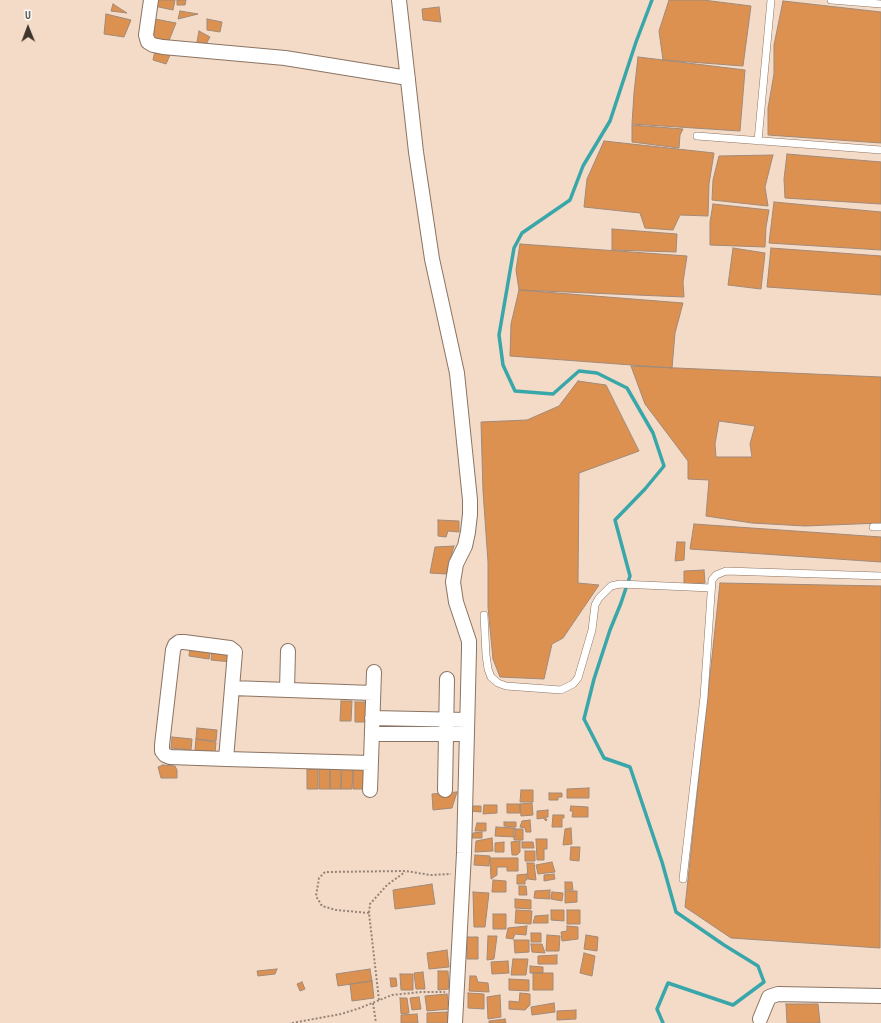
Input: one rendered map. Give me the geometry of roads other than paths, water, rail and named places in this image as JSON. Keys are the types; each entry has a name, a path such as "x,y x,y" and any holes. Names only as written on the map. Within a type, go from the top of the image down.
{"street":[{"path":"151,0 146,35 148,42 153,45 284,58 408,78"},
{"path":"399,0 416,152 432,260 457,373 470,500 468,532 456,564 453,582 456,602 468,640 463,874 455,1023"},
{"path":"226,759 235,656 233,650 230,648 179,642 174,645 172,657 162,751 165,755 170,757 226,759 371,763"},
{"path":"287,690 288,651"},
{"path":"370,790 374,672"},
{"path":"445,790 447,679"},
{"path":"232,688 373,693"},
{"path":"372,718 446,727"},
{"path":"372,734 446,727 467,727"},
{"path":"760,1019 769,997 778,994 881,996"}],"lane":[{"path":"758,141 771,0"},
{"path":"831,0 881,4"},
{"path":"696,136 881,150"},
{"path":"683,879 704,697 712,580 716,575 726,571 881,576"},
{"path":"484,615 486,655 491,677 498,683 506,686 562,690 573,684 578,678 592,630 595,605 599,598 612,586 620,584 711,588"}],"waterway":[{"path":"652,0 636,42 610,121 583,166 570,200 522,233 514,248 499,335 503,365 515,391 553,394 579,371 597,373 627,388 653,433 664,466 645,489 615,520 630,576 594,679 584,719 604,758 630,767 662,862 676,912 758,966 764,982 733,1005 668,983 657,1009 663,1023"}]}
